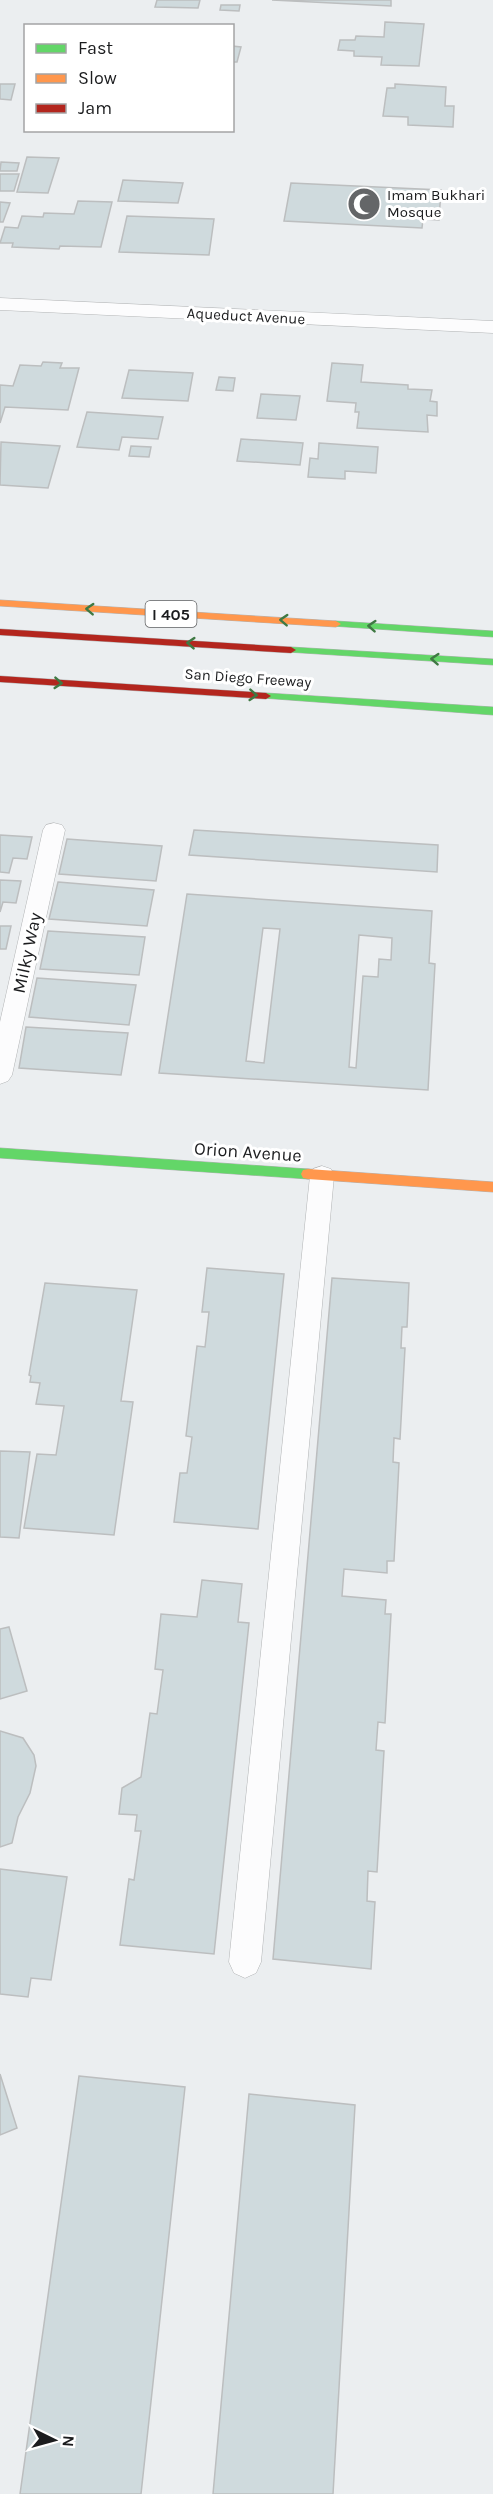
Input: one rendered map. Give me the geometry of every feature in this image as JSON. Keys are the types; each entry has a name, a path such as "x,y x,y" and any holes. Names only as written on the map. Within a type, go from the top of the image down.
{"main road":[{"name":"I 405","path":"0,603 493,633"},
{"path":"0,632 493,662"},
{"name":"San Diego Freeway","path":"0,679 493,711"},
{"name":"Orion Avenue","path":"0,1153 493,1187"}],"street":[{"name":"Aqueduct Avenue","path":"0,304 493,327"}],"lane":[{"name":"Milky Way","path":"0,1075 54,831"},
{"path":"245,1962 322,1176"}],"building":[{"path":"157,0 200,0 198,8 155,7"},
{"path":"272,0 391,0 391,6"},
{"path":"221,5 240,5 239,11 220,10"},
{"path":"385,22 424,24 419,66 381,65 382,57 354,56 354,51 338,50 340,40 355,40 356,36 384,37"},
{"path":"234,46 241,47 237,62 234,62"},
{"path":"0,84 15,84 11,100 0,99"},
{"path":"395,84 446,87 445,106 454,106 453,127 408,125 408,117 383,116 387,88 395,88"},
{"path":"27,157 59,158 48,193 17,192"},
{"path":"1,162 19,163 17,171 0,171"},
{"path":"0,174 19,174 14,191 0,191"},
{"path":"123,180 183,183 178,203 118,201"},
{"name":"Imam Bukhari Mosque","path":"291,183 441,190 439,220 423,219 422,228 284,221"},
{"path":"78,201 112,202 101,247 60,246 59,249 12,247 13,243 0,243 5,227 18,228 22,216 43,217 44,213 74,214"},
{"path":"0,202 10,203 3,222 0,222"},
{"path":"127,216 214,219 209,255 119,252"},
{"path":"43,362 62,363 60,368 79,368 68,410 5,407 0,423 0,385 13,386 20,365 41,366"},
{"path":"332,363 363,365 361,382 408,385 408,389 432,390 430,401 437,402 437,416 427,415 428,432 357,428 359,412 355,412 356,403 327,401"},
{"path":"129,370 193,373 188,401 122,398"},
{"path":"219,377 235,378 233,391 216,390"},
{"path":"261,394 300,396 296,420 257,418"},
{"path":"87,412 163,417 158,439 122,437 119,450 77,447"},
{"path":"241,439 303,443 300,465 237,461"},
{"path":"1,442 60,446 48,488 0,485"},
{"path":"319,443 378,447 376,473 345,471 345,479 308,477 310,458 318,459"},
{"path":"131,446 151,447 149,457 129,456"},
{"path":"194,830 438,845 437,872 189,855"},
{"path":"0,835 32,837 27,859 13,858 9,873 0,872"},
{"path":"67,839 162,846 156,881 59,874"},
{"path":"0,880 21,881 16,903 3,902 0,912"},
{"path":"58,882 154,890 147,926 49,919"},
{"path":"187,894 432,911 429,963 435,964 428,1090 159,1073","holes":["263,928 280,929 264,1063 246,1061","359,935 392,938 391,960 379,959 378,977 363,976 356,1068 349,1067"]},
{"path":"0,926 11,926 6,949 0,949"},
{"path":"48,931 145,937 139,975 40,969"},
{"path":"37,978 136,985 129,1025 29,1017"},
{"path":"26,1027 128,1033 121,1075 19,1068"},
{"path":"207,1268 284,1274 258,1529 174,1522 180,1473 187,1473 192,1437 186,1436 197,1346 205,1347 209,1312 202,1312"},
{"path":"332,1278 409,1283 407,1327 402,1327 401,1348 405,1348 400,1439 394,1438 393,1462 399,1463 394,1561 387,1561 387,1573 344,1569 342,1596 386,1600 385,1614 391,1614 385,1723 378,1722 376,1750 384,1751 377,1872 368,1871 367,1901 375,1902 371,1969 273,1959"},
{"path":"45,1283 137,1290 121,1401 133,1402 114,1535 24,1528 37,1454 56,1455 64,1406 36,1404 40,1383 30,1382 31,1376 29,1375"},
{"path":"0,1451 30,1452 19,1538 0,1537"},
{"path":"202,1580 242,1584 238,1622 249,1623 214,1954 120,1945 129,1879 134,1880 141,1831 135,1831 137,1815 119,1814 122,1788 141,1777 150,1713 157,1714 163,1670 155,1669 161,1614 197,1617"},
{"path":"9,1627 27,1691 0,1699 0,1629"},
{"path":"0,1731 23,1738 34,1755 36,1766 30,1793 18,1817 12,1843 0,1847"},
{"path":"0,1869 67,1877 51,1980 31,1978 28,1997 0,1994"},
{"path":"0,2074 17,2128 0,2135"},
{"path":"79,2076 185,2087 141,2494 20,2494"},
{"path":"249,2094 355,2105 333,2494 213,2494"}],"traffic: fast":[{"path":"336,624 493,634"},
{"path":"291,650 493,662"},
{"path":"266,696 493,711"},
{"path":"0,1153 308,1174"}],"traffic: slow":[{"path":"0,603 336,624"},
{"path":"308,1174 493,1187"}],"traffic: jam":[{"path":"0,632 291,650"},
{"path":"0,679 266,696"}],"place":[{"name":"Imam Bukhari Mosque","path":"364,204"}]}
